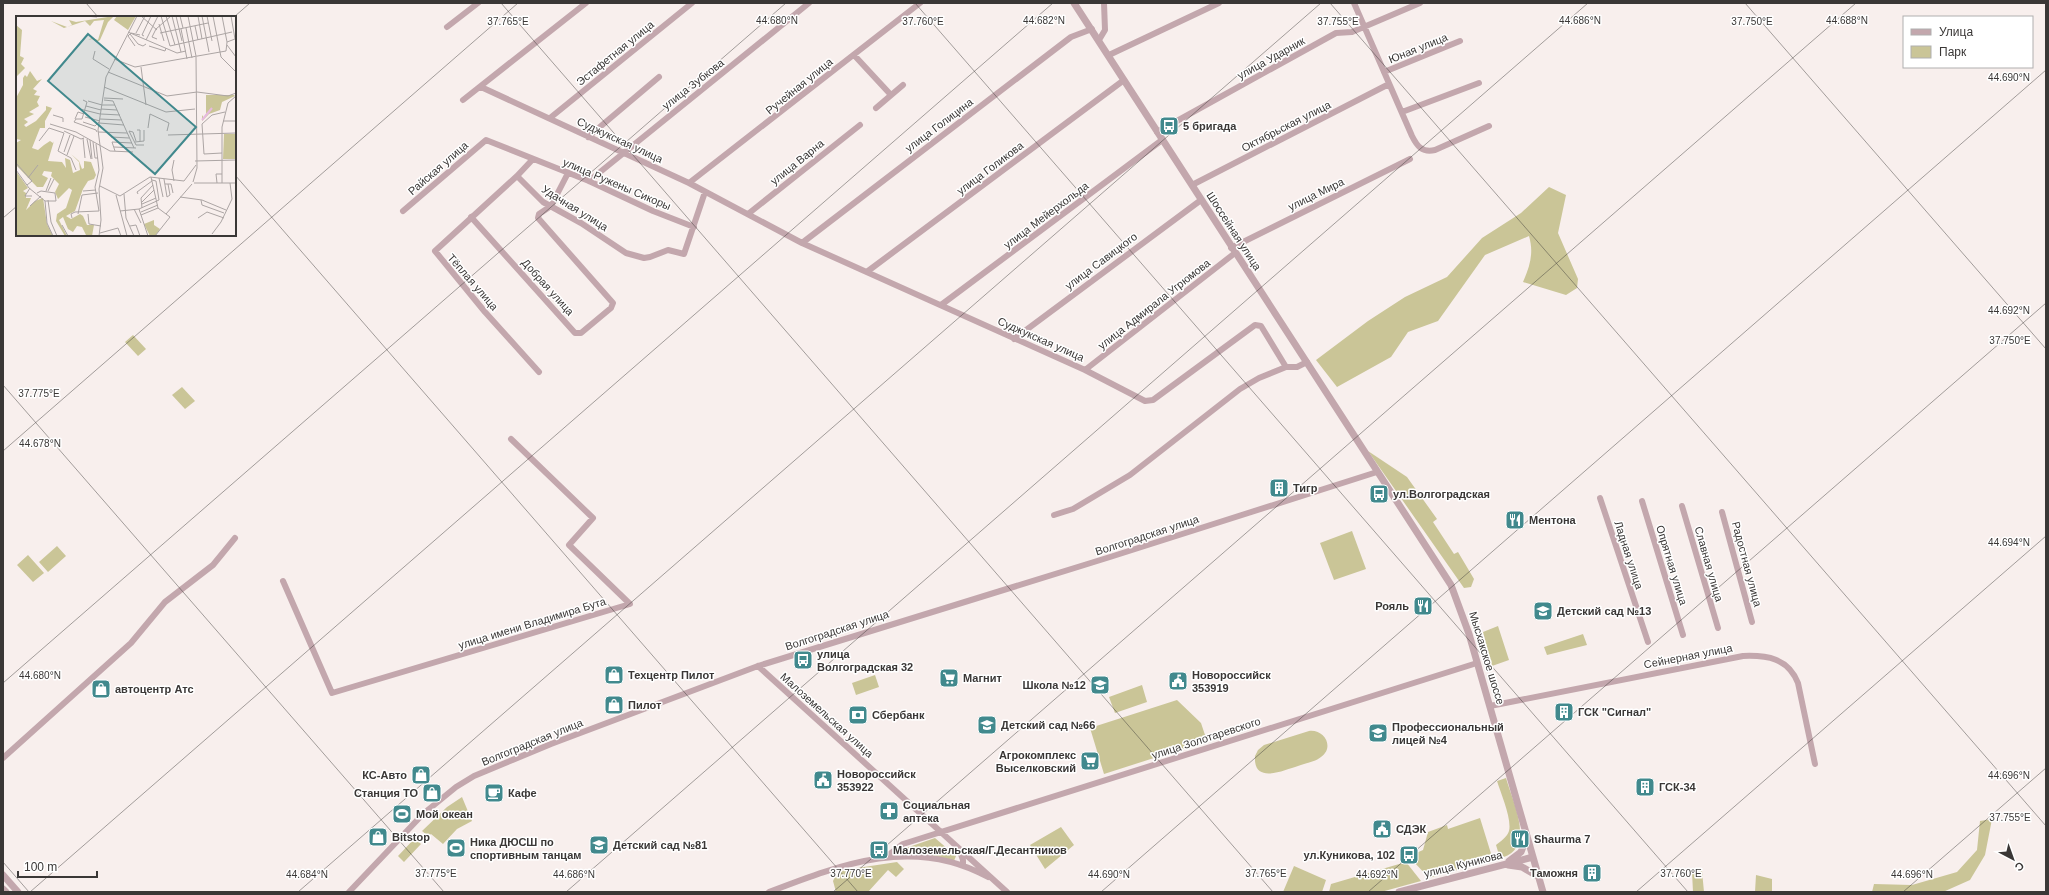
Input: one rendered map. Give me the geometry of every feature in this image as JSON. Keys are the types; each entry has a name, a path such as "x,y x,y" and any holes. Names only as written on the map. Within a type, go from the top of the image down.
{"street":[{"path":"448,27 478,3"},
{"path":"463,100 482,87 586,3"},
{"name":"Эстафетная улица","path":"550,118 692,3"},
{"name":"улица Зубкова","path":"589,182 623,152 809,3"},
{"name":"Ручейная улица","path":"690,183 920,3"},
{"name":"Шоссейная улица","path":"1074,3 1377,472"},
{"path":"1099,40 1104,30 1104,3"},
{"path":"1109,55 1219,3"},
{"path":"1354,3 1416,144 1425,151 1435,150 1489,126"},
{"name":"улица Ударник","path":"1157,132 1336,33 1352,32 1420,3"},
{"name":"улица Голицина","path":"802,242 1071,37 1092,29"},
{"name":"Юная улица","path":"1384,72 1460,41"},
{"path":"854,55 890,95"},
{"path":"588,137 659,76"},
{"name":"улица Голикова","path":"868,271 1124,80"},
{"path":"1402,112 1479,83"},
{"name":"Октябрьская улица","path":"1192,185 1389,84"},
{"path":"876,108 903,85"},
{"name":"Суджукская улица","path":"482,87 690,183 802,242 1085,370 1145,400 1151,401 1258,324 1286,367"},
{"name":"улица Варна","path":"748,214 860,125"},
{"name":"улица Ружены Сикоры","path":"486,140 694,227"},
{"name":"Райская улица","path":"403,211 486,140"},
{"name":"улица Мейерхольда","path":"942,305 1162,140"},
{"name":"Тёплая улица","path":"533,159 517,176 434,251 485,312 539,372"},
{"name":"улица Мира","path":"1233,250 1410,159"},
{"path":"551,206 568,173"},
{"name":"Удачная улица","path":"517,176 538,198 581,223 626,253 644,258 650,258 668,250 684,254 694,227"},
{"path":"694,227 705,192"},
{"name":"улица Савицкого","path":"1014,338 1201,200"},
{"name":"Добрая улица","path":"471,217 577,334 581,334 611,308 613,303 539,220 540,214 551,206"},
{"name":"улица Адмирала Угрюмова","path":"1085,370 1233,250"},
{"path":"1054,515 1073,509 1130,475 1240,390 1259,378 1286,367 1297,367 1307,362"},
{"name":"улица имени Владимира Бута","path":"283,581 332,693 630,604 569,544 593,518 511,439"},
{"name":"Мысхакское шоссе","path":"1377,472 1451,585 1461,609 1544,892"},
{"name":"Волгоградская улица","path":"349,892 422,814 465,781 552,744 758,666 1114,556 1377,472"},
{"name":"Ладная улица","path":"1600,498 1648,642"},
{"name":"Опрятная улица","path":"1642,501 1683,635"},
{"name":"Славная улица","path":"1682,506 1718,628"},
{"name":"Радостная улица","path":"1722,512 1752,622"},
{"path":"3,758 131,643 165,602 199,578 213,565 235,538"},
{"name":"Сейнерная улица","path":"1490,706 1743,656 1765,656 1777,659 1786,665 1794,674 1798,683 1815,764"},
{"name":"улица Золотаревского","path":"886,857 903,844 1477,663"},
{"name":"Малоземельская улица","path":"758,666 815,720 942,832 1007,892"},
{"path":"1504,865 1521,852 1527,834"},
{"path":"954,843 962,854 963,865"},
{"path":"769,892 836,867 886,857 925,858 963,865 993,880"},
{"name":"улица Куникова","path":"1399,892 1533,857"},
{"path":"1504,865 1522,866 1539,877"},
{"path":"3,875 18,892"},
{"path":"3,889 6,892"}],"green space":[{"path":"1549,187 1566,195 1558,233 1578,279 1577,288 1566,295 1523,282 1528,270 1531,254 1529,236 1485,255 1438,321 1408,332 1391,357 1337,387 1316,360 1368,321 1405,297 1447,277 1482,238 1521,213"},
{"path":"133,335 146,349 138,356 125,342"},
{"path":"182,387 195,401 185,409 172,395"},
{"path":"1368,451 1407,477 1437,519 1433,522 1454,554 1458,552 1474,579 1471,587 1464,588"},
{"path":"1352,531 1366,569 1334,580 1320,543"},
{"path":"57,546 66,556 48,572 39,562"},
{"path":"28,555 44,573 33,582 17,565"},
{"path":"1498,626 1509,660 1492,666 1483,632"},
{"path":"1583,634 1587,645 1547,655 1544,647"},
{"path":"875,675 879,687 856,695 852,683"},
{"path":"1142,685 1147,702 1115,713 1109,697"},
{"path":"1177,700 1201,723 1207,741 1104,774 1090,728"},
{"path":"1309,731 1319,733 1326,740 1327,748 1325,753 1319,759 1278,772 1264,773 1259,770 1256,765 1255,756 1258,750 1264,745"},
{"path":"1506,778 1520,824 1520,835 1518,845 1511,853 1500,858 1496,845 1507,835 1510,826 1508,813 1497,781"},
{"path":"462,797 472,821 457,829 443,844 431,834 428,836 422,831 447,807"},
{"path":"1480,818 1493,860 1429,878 1413,861 1414,854 1423,850 1428,832 1447,825 1448,829"},
{"path":"1992,819 1985,855 1970,880 1943,892 1872,892 1874,884 1912,885 1957,872 1977,850 1980,821"},
{"path":"1061,827 1074,845 1045,869 1030,845"},
{"path":"415,838 421,844 404,862 398,856"},
{"path":"935,838 956,856 954,861 934,856 905,853 903,849"},
{"path":"897,862 904,869 896,877 888,870 868,892 836,892 833,881 835,877 844,870"},
{"path":"1406,862 1421,881 1381,892 1329,892 1331,884"},
{"path":"1294,866 1326,880 1322,892 1283,892"},
{"path":"1702,871 1704,892 1693,892 1692,872"},
{"path":"1756,875 1772,879 1772,892 1755,892"}],"place":[{"name":"5 бригада","path":"1169,126"},
{"name":"Тигр","path":"1279,488"},
{"name":"ул.Волгоградская","path":"1379,494"},
{"name":"Ментона","path":"1515,520"},
{"name":"Рояль","path":"1423,606"},
{"name":"Детский сад №13","path":"1543,611"},
{"name":"улица Волгоградская 32","path":"803,660"},
{"name":"Техцентр Пилот","path":"614,675"},
{"name":"Магнит","path":"949,678"},
{"name":"Новороссийск 353919","path":"1178,681"},
{"name":"Школа №12","path":"1100,685"},
{"name":"автоцентр Атс","path":"101,689"},
{"name":"Пилот","path":"614,705"},
{"name":"ГСК \"Сигнал\"","path":"1564,712"},
{"name":"Сбербанк","path":"858,715"},
{"name":"Детский сад №66","path":"987,725"},
{"name":"Профессиональный лицей №4","path":"1378,733"},
{"name":"Агрокомплекс Выселковский","path":"1090,761"},
{"name":"КС-Авто","path":"421,775"},
{"name":"Новороссийск 353922","path":"823,780"},
{"name":"ГСК-34","path":"1645,787"},
{"name":"Станция ТО","path":"432,793"},
{"name":"Кафе","path":"494,793"},
{"name":"Социальная аптека","path":"889,811"},
{"name":"Мой океан","path":"402,814"},
{"name":"СДЭК","path":"1382,829"},
{"name":"Bitstop","path":"378,837"},
{"name":"Shaurma 7","path":"1520,839"},
{"name":"Детский сад №81","path":"599,845"},
{"name":"Ника ДЮСШ по спортивным танцам","path":"456,848"},
{"name":"Малоземельская/Г.Десантников","path":"879,850"},
{"name":"ул.Куникова, 102","path":"1409,855"},
{"name":"Таможня","path":"1592,873"}]}
